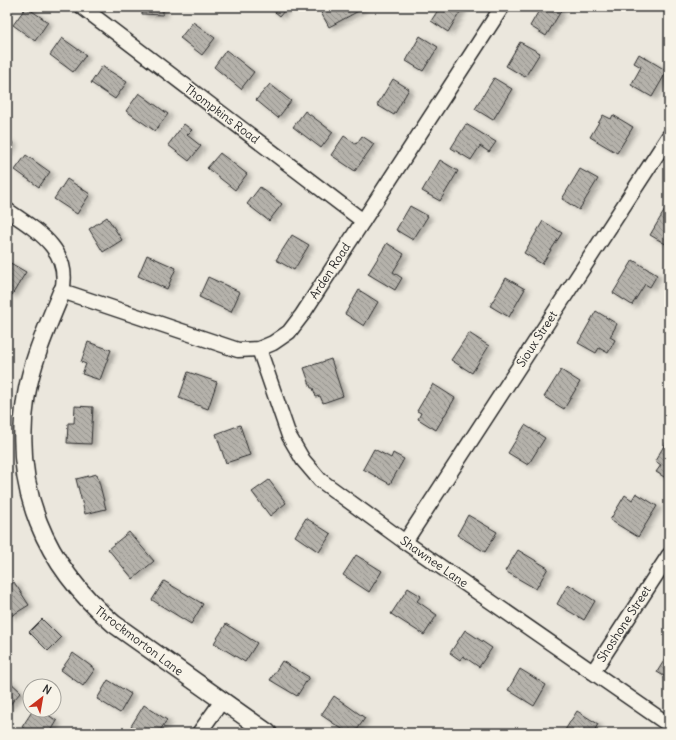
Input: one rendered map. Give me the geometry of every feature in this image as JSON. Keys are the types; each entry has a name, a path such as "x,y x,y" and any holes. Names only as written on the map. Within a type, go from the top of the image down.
{"street":[{"name":"Thompkins Road","path":"82,7 363,221"},
{"name":"Arden Road","path":"62,291 180,330 212,343 238,350 259,349 289,332 502,7"},
{"name":"Sioux Street","path":"406,542 669,136"},
{"path":"7,210 34,228 58,253 63,266 65,280 62,291"},
{"name":"Throckmorton Lane","path":"62,291 35,361 26,396 23,421 23,446 26,474 38,526 50,550 63,569 94,607 114,624 268,733"},
{"name":"Shawnee Lane","path":"259,349 289,436 303,460 326,484 406,542 669,725"},
{"name":"Shoshone Street","path":"592,672 669,555"},
{"path":"199,733 222,701"}],"building":[{"path":"26,7 48,22 35,41 13,25"},
{"path":"142,7 163,7 163,15 142,14"},
{"path":"269,7 287,7 280,16"},
{"path":"323,7 364,8 329,27 319,9"},
{"path":"440,7 463,7 448,32 431,21"},
{"path":"541,7 554,7 561,11 546,36 530,26"},
{"path":"193,22 215,38 202,55 180,38"},
{"path":"420,36 438,47 423,71 406,61"},
{"path":"62,38 86,55 73,72 50,55"},
{"path":"520,42 540,53 525,77 506,66"},
{"path":"226,50 254,72 241,89 214,67"},
{"path":"639,54 667,71 652,97 631,85 641,67 634,63"},
{"path":"102,66 127,82 115,99 91,83"},
{"path":"494,78 512,89 493,120 475,109"},
{"path":"393,79 409,89 394,115 377,105"},
{"path":"270,84 291,101 278,118 256,100"},
{"path":"139,93 168,114 155,131 126,111"},
{"path":"305,111 333,132 321,148 293,127"},
{"path":"603,115 611,119 613,115 633,127 617,153 590,137"},
{"path":"184,124 192,130 187,135 201,146 189,161 168,145"},
{"path":"466,124 496,142 489,152 480,146 471,160 451,148"},
{"path":"344,136 356,144 362,136 374,144 355,171 331,155"},
{"path":"7,139 13,143 7,153"},
{"path":"220,153 247,174 235,190 207,168"},
{"path":"26,155 50,172 39,187 15,170"},
{"path":"440,160 458,171 440,201 422,191"},
{"path":"580,169 598,179 579,210 562,199"},
{"path":"67,179 90,194 77,214 54,199"},
{"path":"260,187 282,204 269,221 247,204"},
{"path":"669,203 669,246 650,235"},
{"path":"410,206 428,216 413,240 396,230"},
{"path":"107,217 122,240 103,252 89,229"},
{"path":"543,221 562,233 542,264 524,253"},
{"path":"292,235 309,245 294,270 276,260"},
{"path":"387,243 404,254 393,272 402,278 395,290 368,274"},
{"path":"147,255 176,268 167,289 138,276"},
{"path":"633,260 657,275 650,287 645,284 632,305 613,293"},
{"path":"7,261 26,272 12,295 7,291"},
{"path":"208,277 240,292 231,312 199,297"},
{"path":"506,278 525,289 509,317 490,306"},
{"path":"359,290 378,302 364,326 345,314"},
{"path":"596,311 617,324 610,337 615,340 608,353 599,348 596,353 578,343"},
{"path":"469,333 489,346 472,373 451,360"},
{"path":"88,342 111,350 100,380 82,374 86,364 81,362"},
{"path":"331,359 343,396 323,403 320,396 316,397 313,388 311,388 304,368"},
{"path":"561,370 580,382 564,409 544,397"},
{"path":"188,372 217,382 208,409 179,398"},
{"path":"433,384 455,398 436,430 418,419 421,413 417,411"},
{"path":"75,406 93,407 91,444 67,443 68,423 74,423"},
{"path":"240,425 250,455 226,463 216,434"},
{"path":"525,425 545,438 528,465 508,453"},
{"path":"668,439 669,480 656,472 661,465 655,461"},
{"path":"374,449 391,458 393,453 404,459 390,484 363,469"},
{"path":"97,474 106,509 85,514 76,479"},
{"path":"269,480 286,503 270,516 252,492"},
{"path":"636,493 657,506 638,537 610,520 625,495 632,500"},
{"path":"468,515 497,532 485,552 457,535"},
{"path":"306,518 331,534 319,552 295,536"},
{"path":"129,532 154,561 133,579 108,549"},
{"path":"518,550 548,568 536,589 505,571"},
{"path":"356,555 382,571 369,592 343,575"},
{"path":"164,581 203,604 191,624 152,600"},
{"path":"14,582 29,605 11,616 7,610 7,587"},
{"path":"568,584 595,601 584,620 557,604"},
{"path":"408,588 421,596 417,601 437,615 424,635 391,614"},
{"path":"42,619 61,638 48,651 29,632"},
{"path":"226,624 257,643 245,662 214,643"},
{"path":"465,630 492,648 479,667 463,656 460,660 450,653"},
{"path":"73,653 95,669 83,686 61,670"},
{"path":"668,654 669,655 669,679 657,672"},
{"path":"282,661 309,677 297,696 270,680"},
{"path":"520,669 546,685 534,706 508,690"},
{"path":"7,679 21,692 7,708"},
{"path":"108,680 131,694 120,713 97,699"},
{"path":"334,696 365,718 355,733 348,733 321,715"},
{"path":"144,705 167,720 158,733 142,733 131,726"},
{"path":"577,711 598,724 593,733 569,733 565,730"},
{"path":"28,718 53,718 57,721 50,733 32,733 22,727"}]}
